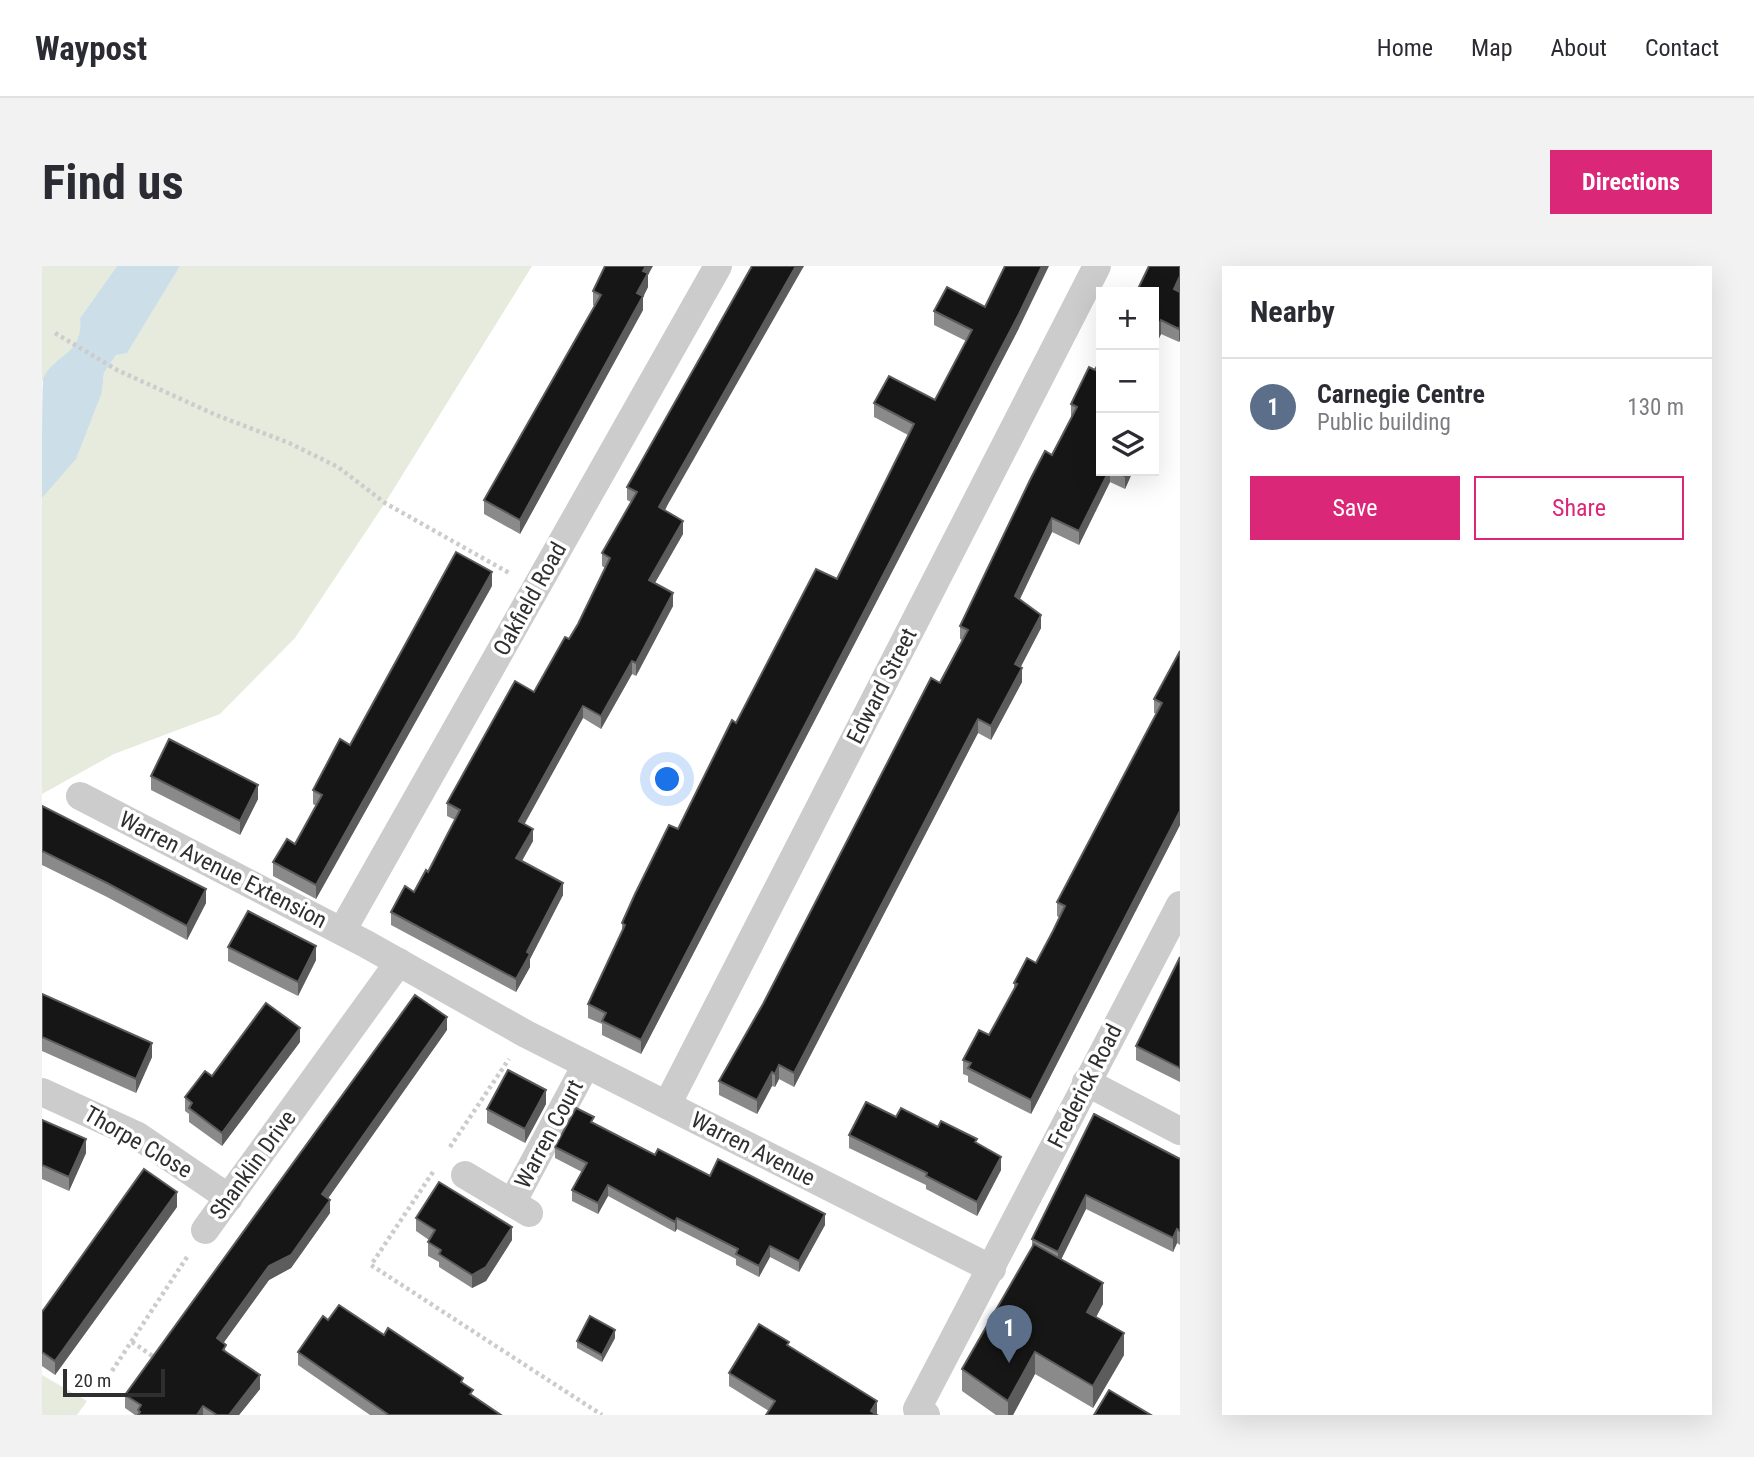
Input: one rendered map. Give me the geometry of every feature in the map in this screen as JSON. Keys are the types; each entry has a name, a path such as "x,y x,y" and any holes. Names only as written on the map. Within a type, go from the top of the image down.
{"street":[{"name":"Oakfield Road","path":"354,938 536,588 718,266"},
{"name":"Edward Street","path":"667,1105 1097,266"},
{"name":"Warren Avenue Extension","path":"79,796 354,938"},
{"name":"Frederick Road","path":"992,1269 1086,1082 1180,905"},
{"name":"Warren Avenue","path":"354,938 526,1034 992,1269"},
{"name":"Shanklin Drive","path":"205,1230 399,962"},
{"name":"Warren Court","path":"453,1168 520,1208 586,1065"},
{"path":"1086,1082 1180,1131"},
{"name":"Thorpe Close","path":"42,1092 138,1136 229,1198"},
{"path":"926,1415 916,1409 992,1269"}],"path":[{"path":"55,333 117,370 216,415 289,443 338,467 385,503 536,588"},
{"path":"448,1149 526,1034"},
{"path":"453,1168 370,1265 602,1415"},
{"name":"Shanklin Drive","path":"112,1371 205,1230"},
{"path":"132,1342 164,1364"}],"shaded area":[{"path":"42,266 117,266 80,318 81,334 69,355 54,363 42,381"},
{"path":"180,266 532,266 385,503 295,638 220,714 114,754 42,794 42,498 102,392 104,373 116,355 127,352"},
{"path":"42,1375 87,1401 77,1415 42,1415"}],"water":[{"path":"117,266 180,266 127,353 116,355 104,373 102,392 76,459 42,498 43,379 48,370 73,347 80,331 80,318"}],"building":[{"path":"605,266 646,266 643,271 648,273 637,293 643,296 520,520 484,500 601,295 593,291"},
{"path":"752,266 796,266 659,507 683,521 649,580 673,593 636,663 632,661 601,716 583,706 519,821 533,829 516,858 563,883 516,979 391,912 405,886 414,892 426,870 428,872 460,810 447,803 515,681 534,692 565,637 569,639 578,624 610,558 602,553 637,492 627,487"},
{"path":"1005,266 1042,266 641,1040 602,1021 606,1013 588,1004 625,925 622,923 635,894 669,825 678,829 732,720 736,723 816,569 837,579 914,424 874,403 889,376 935,400 972,330 934,311 947,287 985,307"},
{"path":"1149,266 1180,266 1180,276 1174,289 1180,292 1179,329 1161,320 1159,324 1159,287 1139,287"},
{"path":"1089,367 1095,370 1096,368 1096,476 1106,476 1079,531 1052,518 1015,596 1041,615 1015,664 1022,668 991,726 978,719 794,1073 779,1065 775,1074 772,1072 757,1100 719,1081 763,1004 931,678 940,683 968,630 960,626 1030,480 1045,451 1052,455 1077,407 1071,404"},
{"path":"456,552 492,572 316,885 273,862 287,839 295,844 322,795 313,790 340,739 350,745"},
{"path":"1180,651 1180,811 1031,1100 968,1068 971,1063 963,1060 979,1030 989,1035 1017,984 1014,983 1027,958 1036,963 1053,931 1065,906 1057,902 1162,703 1154,699"},
{"path":"169,739 258,785 240,821 151,776"},
{"path":"42,806 206,889 187,926 42,851"},
{"path":"248,911 316,946 298,982 228,947"},
{"path":"1180,957 1180,1068 1136,1046"},
{"path":"42,994 152,1043 136,1079 42,1037"},
{"path":"415,995 447,1017 322,1194 330,1200 291,1255 269,1266 217,1338 226,1345 223,1350 260,1375 229,1415 217,1415 203,1406 197,1415 138,1415 141,1405 125,1395"},
{"path":"266,1003 300,1028 222,1133 189,1108 192,1103 185,1097 205,1071 212,1076"},
{"path":"508,1070 546,1090 525,1129 487,1109"},
{"path":"866,1102 896,1117 901,1108 938,1127 941,1121 977,1139 975,1142 1001,1157 977,1202 926,1176 927,1173 849,1135"},
{"path":"576,1108 594,1117 591,1122 655,1155 658,1149 710,1176 718,1159 825,1214 799,1261 770,1246 759,1266 736,1254 738,1249 677,1218 675,1222 608,1185 598,1203 572,1190 587,1163 555,1147"},
{"path":"1094,1114 1180,1159 1180,1231 1177,1229 1173,1238 1086,1195 1058,1252 1032,1239"},
{"path":"42,1120 86,1139 69,1177 42,1165"},
{"path":"144,1169 177,1192 55,1361 42,1352 42,1312"},
{"path":"439,1182 512,1227 486,1267 472,1275 439,1254 441,1250 428,1242 435,1230 416,1218"},
{"path":"1034,1244 1103,1283 1087,1312 1124,1333 1093,1386 1035,1352 1008,1401 962,1369"},
{"path":"339,1305 384,1335 388,1328 463,1378 461,1382 473,1390 470,1394 501,1415 389,1415 298,1352 323,1316 328,1320"},
{"path":"590,1316 615,1330 602,1355 577,1341"},
{"path":"759,1324 789,1342 787,1345 877,1401 871,1411 877,1415 766,1415 775,1401 729,1373"},
{"path":"1109,1390 1151,1415 1094,1415"}],"place":[{"name":"Carnegie Centre","path":"1009,1363"}]}
